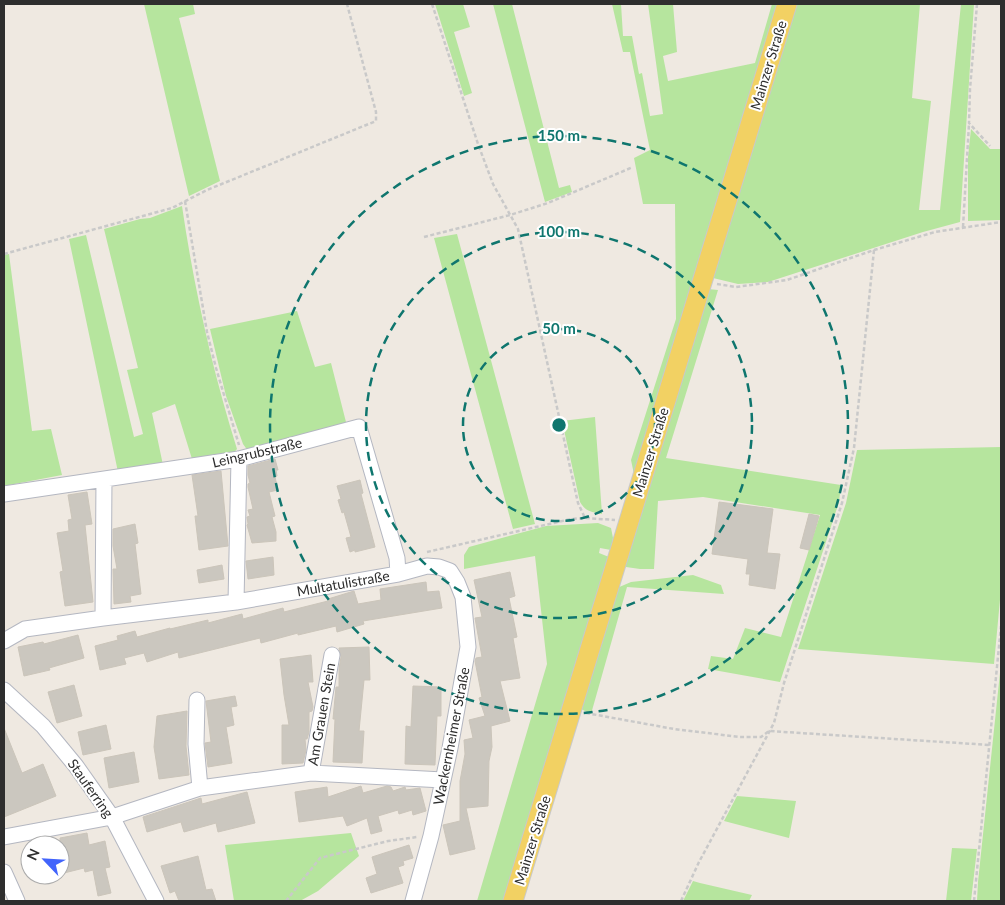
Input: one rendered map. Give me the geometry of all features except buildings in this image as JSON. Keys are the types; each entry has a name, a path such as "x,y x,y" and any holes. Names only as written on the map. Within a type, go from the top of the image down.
{"main road":[{"name":"Mainzer Straße","path":"513,901 787,4"}],"street":[{"name":"Leingrubstraße","path":"4,494 239,459 359,427 397,558 398,574"},
{"path":"236,602 239,459"},
{"path":"103,618 104,479"},
{"name":"Multatulistraße","path":"4,641 25,630 103,618 236,602 398,574 427,566 439,567 450,571"},
{"name":"Wackernheimer Straße","path":"413,901 431,836 468,647 463,597 450,571"},
{"name":"Am Grauen Stein","path":"311,773 332,655"},
{"name":"Stauferring","path":"4,690 43,726 76,766 112,817 156,901"},
{"path":"197,700 196,744 200,788"},
{"name":"Am Grauen Stein","path":"4,837 112,817 200,788 311,773 443,780"},
{"path":"4,872 17,901"}],"path":[{"path":"4,254 172,208 206,190 376,121 376,112 347,4"},
{"path":"432,4 493,184 518,229 578,503 585,518"},
{"path":"964,227 970,89 977,4"},
{"path":"970,123 990,146"},
{"path":"424,237 510,215 548,203 633,167"},
{"path":"184,201 207,332 240,448 239,459"},
{"path":"701,282 736,287 787,280 874,250 935,232 1001,222"},
{"path":"681,901 699,862 774,723 784,684 842,503 854,448 874,250"},
{"path":"424,552 516,532 543,524 585,518 629,520"},
{"path":"974,901 1001,626"},
{"path":"572,709 592,715 674,729 740,737 761,737 769,731 990,745"},
{"path":"286,901 320,858 388,841 431,836"}],"green space":[{"path":"144,4 193,4 195,14 179,18 220,181 189,196"},
{"path":"435,4 463,4 470,27 454,32 472,93 464,96"},
{"path":"493,4 512,4 559,188 570,185 572,192 545,202"},
{"path":"612,4 621,4 623,36 632,36 639,74 642,73 650,116 663,114 648,4 673,4 677,52 663,56 668,81 755,63 772,4 779,4 635,479 631,460 676,319 675,204 643,204 634,158 650,150 630,52 623,52"},
{"path":"797,4 920,4 912,98 931,101 919,210 940,210 961,4 974,4 960,222 768,282 738,284 713,278"},
{"path":"971,129 990,149 1001,149 1001,220 968,221 968,157"},
{"path":"182,206 205,328 237,449 232,455 192,459 175,404 152,413 163,465 118,472 69,239 86,235 134,437 143,434 127,370 138,368 104,229 150,218"},
{"path":"457,234 535,524 513,529 434,238"},
{"path":"9,254 32,431 51,429 62,475 4,486 4,255"},
{"path":"708,289 718,290 666,458 841,485 839,502 780,682 708,669 711,656 733,659 745,628 781,637 820,515 703,497 658,501 654,569 626,567 625,563"},
{"path":"297,311 315,367 331,363 347,426 248,451 243,444 226,396 210,329"},
{"path":"595,417 602,514 587,510 580,502 562,421"},
{"path":"1001,447 1001,589 994,664 798,649 846,503 857,450"},
{"path":"598,523 611,528 613,538 611,550 600,548 599,553 609,557 565,708 503,901 477,901 547,664 535,556 464,569 464,555 469,547 546,526"},
{"path":"693,575 721,585 724,594 627,587 591,714 581,709 617,588 631,582"},
{"path":"1001,663 1001,901 977,901 978,882"},
{"path":"737,796 796,801 789,838 724,821"},
{"path":"351,833 359,856 318,891 300,901 234,901 225,845"},
{"path":"952,848 977,849 971,901 946,901"},
{"path":"693,881 752,895 749,901 683,901"}]}
